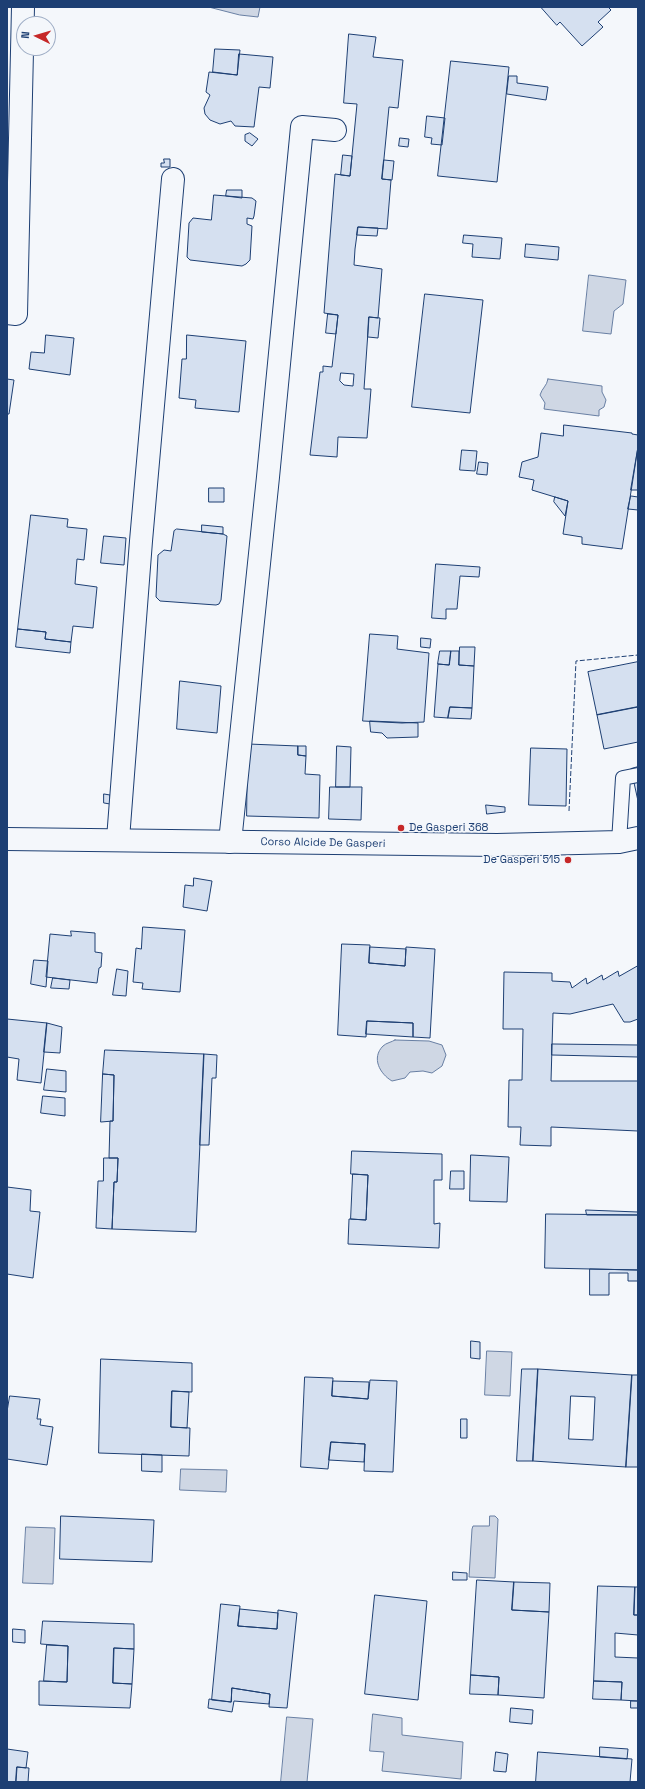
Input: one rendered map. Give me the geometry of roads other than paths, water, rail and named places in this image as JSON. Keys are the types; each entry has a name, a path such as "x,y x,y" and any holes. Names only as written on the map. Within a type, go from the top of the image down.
{"street":[{"path":"7,314 16,314 13,138 23,7"},
{"path":"230,842 268,477 302,127 335,130"},
{"path":"118,839 142,533 173,179"},
{"name":"Corso Alcide De Gasperi","path":"7,839 489,844 629,840"}],"lane":[{"path":"629,840 623,778 638,775"}],"place":[{"name":"De Gasperi 368","path":"401,828"},
{"name":"De Gasperi 515","path":"568,860"}]}
